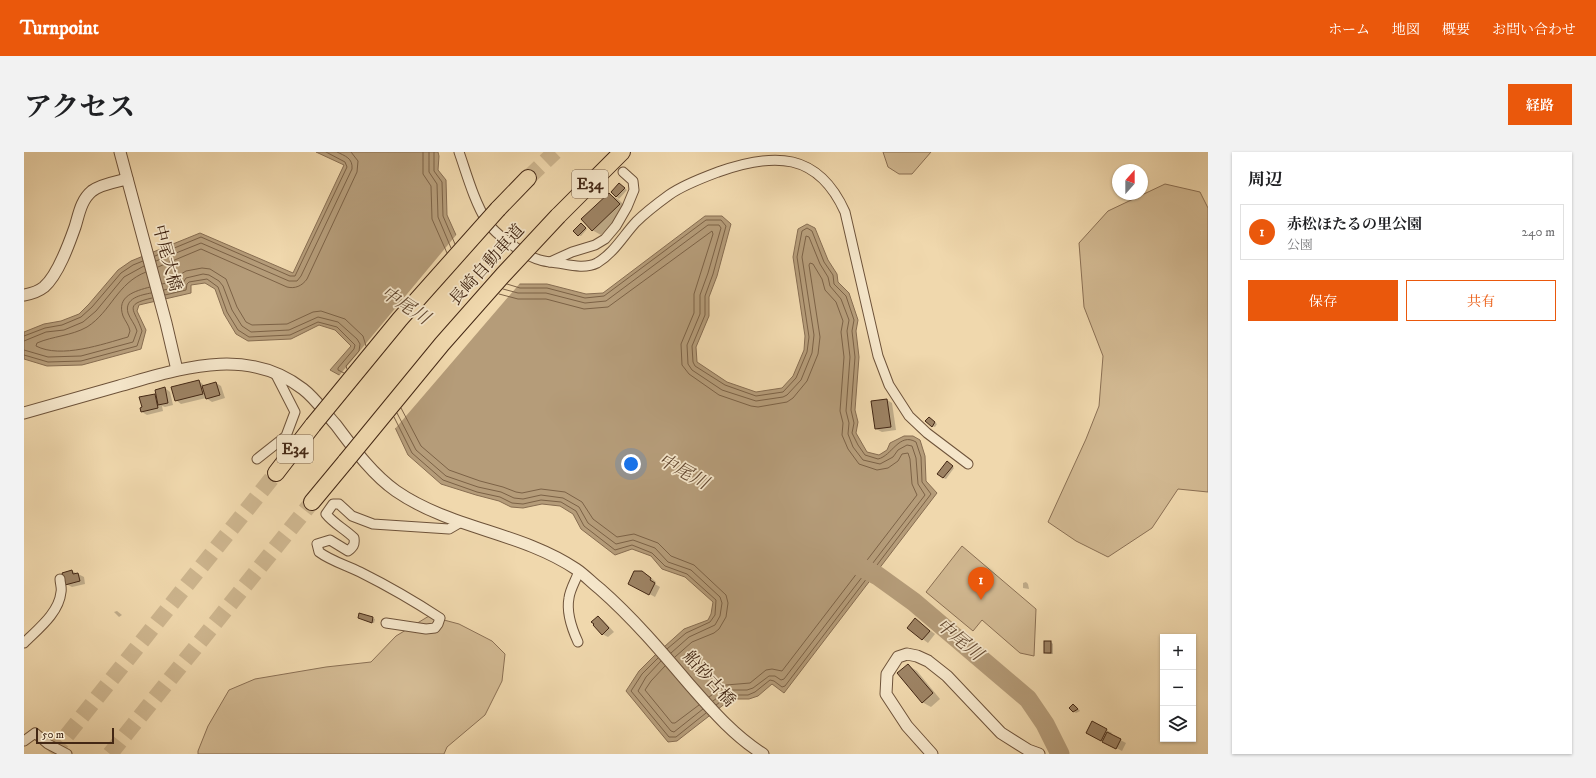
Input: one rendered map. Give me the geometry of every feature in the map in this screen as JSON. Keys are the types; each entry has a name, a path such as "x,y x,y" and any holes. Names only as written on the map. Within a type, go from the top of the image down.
{"highway":[{"name":"長崎自動車道","path":"312,502 442,344 503,275 558,216 622,152"},
{"name":"長崎自動車道","path":"276,473 313,425 400,319 498,209 528,178"}],"street":[{"name":"中尾大橋","path":"120,152 166,323 177,370"},
{"path":"459,152 479,207 488,223 520,252 540,260 577,267 596,264 616,249 636,222 669,195 706,177 735,164 754,159 790,159 802,163 829,184 838,194 846,212 878,356 889,385 909,416 927,433 968,464"},
{"path":"550,262 605,239 616,226 627,207 634,190 633,181 623,172"},
{"path":"24,295 44,287 56,270 74,228 83,202 100,186 127,179"},
{"name":"船砂古橋","path":"24,413 177,370 222,363 240,364 275,373 302,388 318,404 371,469 394,489 412,501 442,516 515,540 548,553 579,571 611,598 645,632 711,710 751,746 763,754"},
{"path":"257,459 286,436 295,412 275,373"},
{"path":"386,623 426,629 435,628 440,618 401,594 328,558 319,552 317,544 324,541 330,540 348,551 353,547 354,543 354,538 346,530 331,520 326,514 329,508 333,504 339,504 352,516 373,524 449,529 461,522"},
{"path":"578,642 572,628 568,611 569,598 579,571"},
{"path":"24,643 48,619 57,605 61,592 60,579"},
{"path":"932,754 907,726 886,694 887,674 898,657 907,654 917,656 938,668 1001,733 1028,750 1039,754"},
{"path":"24,741 35,733 48,744 67,754"}],"shaded area":[{"path":"883,152 931,152 912,174 899,174 888,167"},
{"path":"1165,184 1200,192 1208,208 1208,492 1178,489 1152,528 1108,557 1076,541 1048,522 1086,439 1099,406 1103,356 1084,307 1079,243 1108,211 1131,200 1148,200 1148,192"},
{"path":"962,546 1036,609 1034,656 1020,653 982,620 973,631 926,592"},
{"path":"429,616 459,624 492,641 505,654 502,681 485,715 447,747 444,754 198,754 208,726 229,690 255,679 326,667 371,662 396,636"}],"water":[{"path":"316,152 438,152 438,170 446,180 447,215 460,244 491,276 520,284 547,284 586,294 603,293 705,216 722,216 731,224 717,276 709,297 709,316 696,347 697,362 727,382 756,392 782,388 793,376 804,350 805,336 793,257 798,229 807,224 815,228 828,260 837,274 838,282 849,293 858,320 856,331 859,357 855,410 858,422 856,433 867,452 879,455 887,450 890,443 904,436 913,436 920,440 925,456 926,481 937,493 784,693 772,684 758,696 749,699 731,699 677,741 668,742 626,691 639,671 684,629 708,620 711,614 713,602 685,577 662,569 651,556 632,549 615,555 581,529 573,514 560,506 542,504 523,508 511,507 499,501 441,484 408,455 391,419 372,399 341,376 330,370 351,346 335,330 319,325 291,339 248,341 236,334 224,314 215,289 205,283 191,285 191,293 139,305 137,311 146,330 141,349 82,365 47,366 24,359 24,332 44,324 61,321 79,314 118,270 131,261 200,233 293,273 344,165"}],"pier":[{"path":"457,234 461,243 492,274 521,282 394,430 389,420 371,400 338,377"}],"building":[{"path":"619,183 625,188 616,197 611,192"},
{"path":"609,193 620,204 592,231 581,219"},
{"path":"581,223 586,228 578,236 573,231"},
{"path":"199,380 203,394 175,401 171,387"},
{"path":"216,382 220,395 206,399 202,386"},
{"path":"165,387 168,403 158,405 155,390"},
{"path":"155,394 158,408 141,412 140,408 142,407 139,397"},
{"path":"887,399 891,427 875,429 871,401"},
{"path":"929,417 935,422 932,427 925,421"},
{"path":"947,461 953,466 943,478 937,474"},
{"path":"72,570 73,574 78,573 80,581 65,585 62,573"},
{"path":"634,571 642,571 655,583 649,595 628,584"},
{"path":"359,613 373,617 372,623 358,618"},
{"path":"598,616 609,628 602,635 591,622"},
{"path":"915,618 930,631 922,640 907,628"},
{"path":"1044,641 1051,641 1051,653 1044,653"},
{"path":"908,664 933,693 922,703 897,673"},
{"path":"1073,704 1078,709 1073,712 1069,708"},
{"path":"1092,721 1107,729 1101,741 1086,733"},
{"path":"1107,732 1121,739 1116,749 1102,742"}],"waterway":[{"name":"中尾川","path":"853,563 878,576 914,602 1028,699 1045,724 1060,754"}],"tunnel":[{"path":"528,178 555,152"},
{"path":"52,754 276,473"},
{"path":"110,754 312,502"}],"place":[{"name":"赤松ほたるの里公園","path":"981,600"}]}
